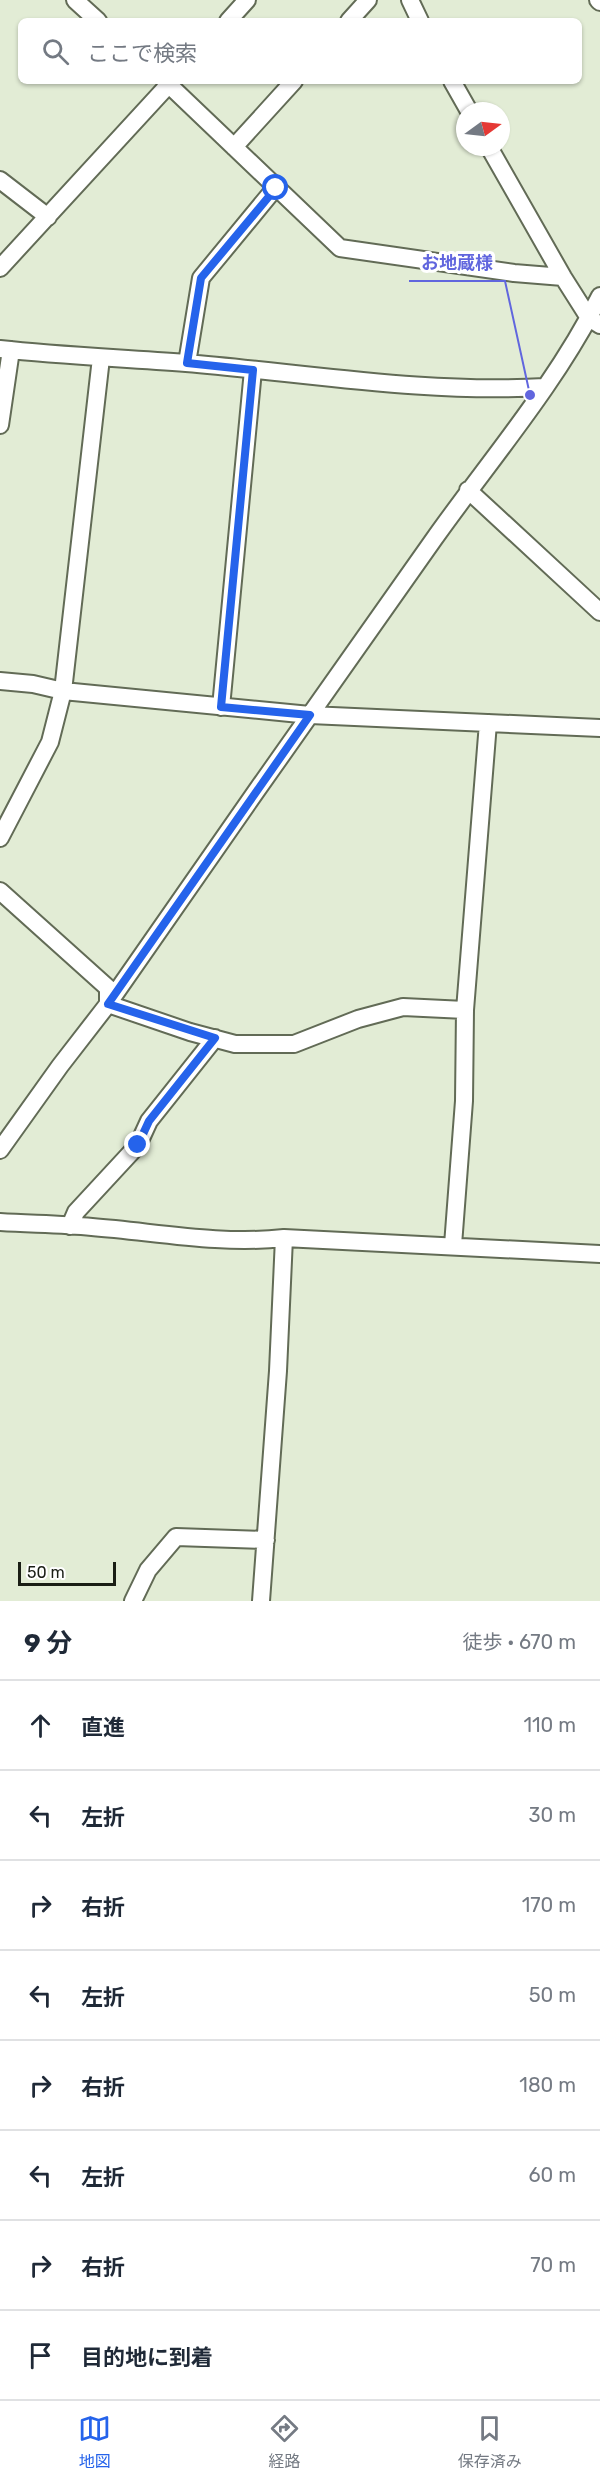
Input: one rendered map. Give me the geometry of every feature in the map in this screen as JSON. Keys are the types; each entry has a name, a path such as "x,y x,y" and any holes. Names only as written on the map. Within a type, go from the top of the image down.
{"street":[{"path":"75,0 95,18"},
{"path":"231,18 247,0"},
{"path":"352,18 368,0"},
{"path":"410,0 419,18"},
{"path":"0,268 167,84"},
{"path":"171,84 340,248 514,273 563,277"},
{"path":"234,147 291,84"},
{"path":"454,84 464,102"},
{"path":"494,156 563,277 595,322"},
{"path":"0,180 48,217"},
{"path":"187,363 201,278 276,188"},
{"path":"0,1150 108,1004 468,490 595,322 600,296"},
{"path":"0,426 5,349 187,363 420,387 506,390 545,387"},
{"path":"0,838 50,742 63,691 101,358"},
{"path":"221,707 253,370"},
{"path":"468,490 600,612"},
{"path":"0,681 33,684 63,691 310,715 600,728"},
{"path":"453,1245 464,1101 465,1010 488,723"},
{"path":"0,891 108,988 108,1004"},
{"path":"108,1004 235,1044 294,1044 358,1019 402,1007 465,1010"},
{"path":"70,1226 76,1212 138,1145 149,1121 215,1038"},
{"path":"0,1222 254,1241 284,1238 600,1254"},
{"path":"261,1601 278,1371 284,1238"},
{"path":"133,1601 148,1570 176,1537 266,1540"}],"place":[{"name":"お地蔵様","path":"530,395"}],"route":[{"path":"138,1145 149,1121 215,1038 190,1032 108,1004 310,715 221,707 253,370 187,363 201,278 276,188"}]}
